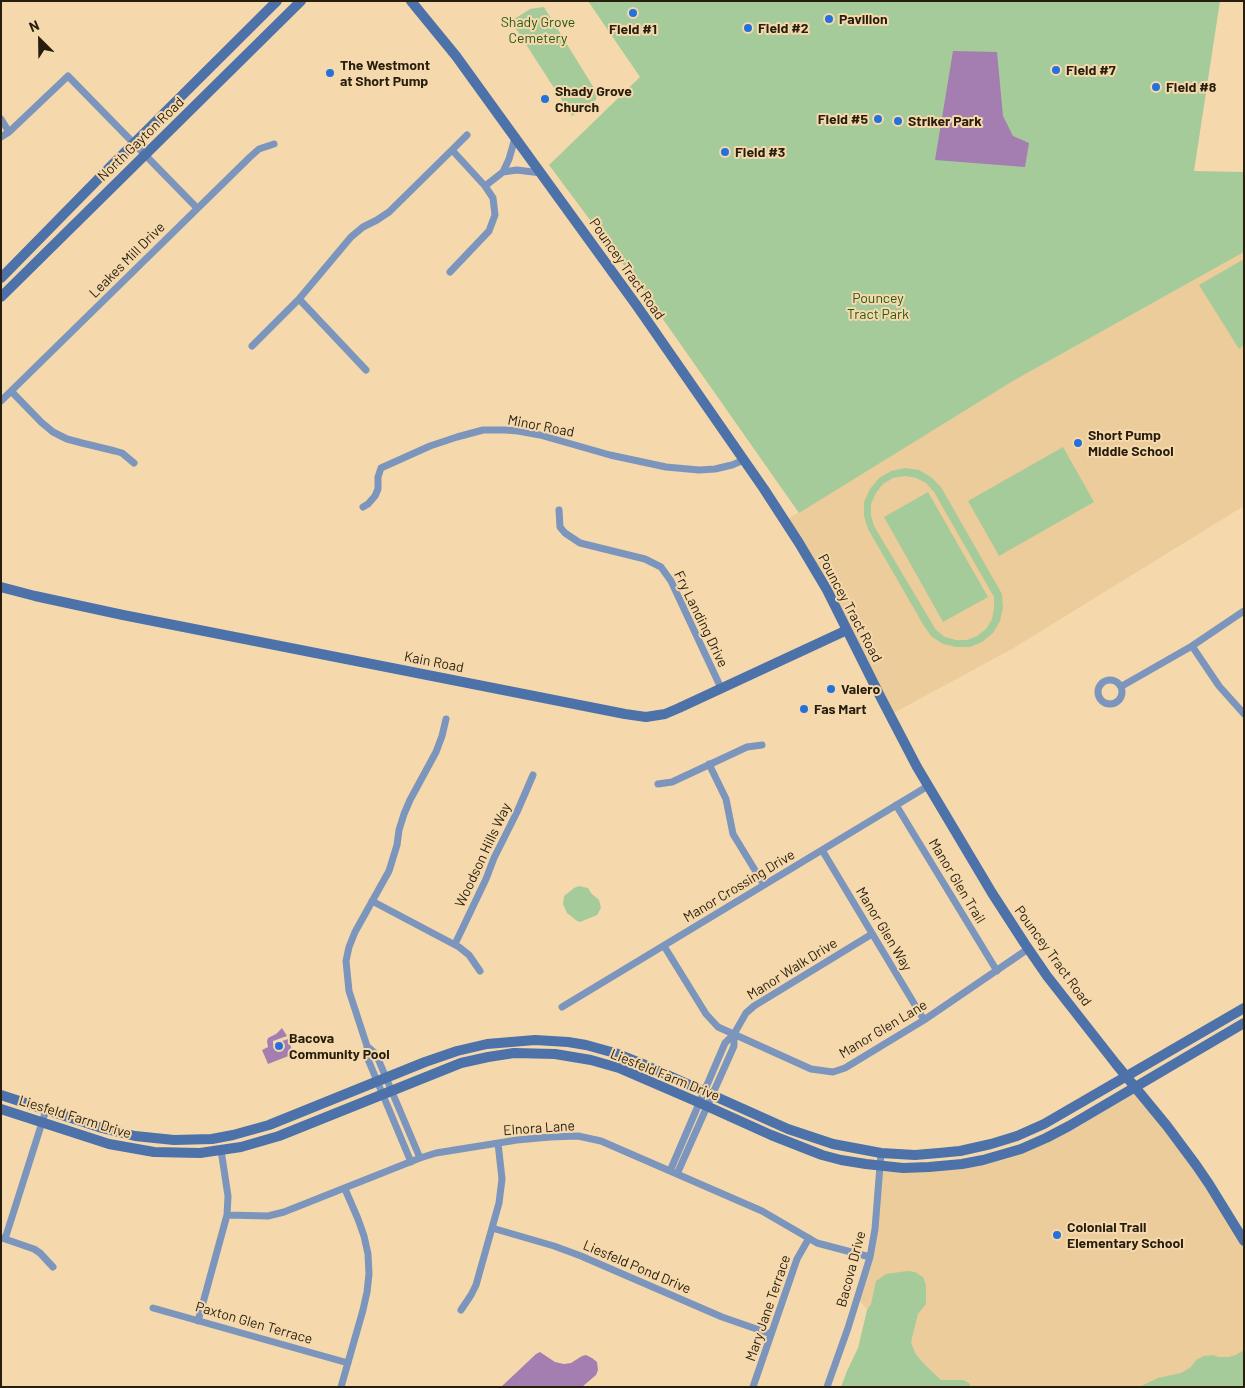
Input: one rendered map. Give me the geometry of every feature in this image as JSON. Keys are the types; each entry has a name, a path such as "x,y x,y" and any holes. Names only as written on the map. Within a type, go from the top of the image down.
{"street":[{"name":"North Gayton Road","path":"1,278 277,1"},
{"name":"North Gayton Road","path":"1,297 301,1"},
{"name":"Pouncey Tract Road","path":"410,1 456,56 632,299 744,460 799,543 827,590 928,786 992,893 1028,949 1071,1007 1196,1165 1244,1241"},
{"path":"1,137 9,132 68,76 197,208"},
{"path":"1,119 9,132"},
{"path":"252,346 299,299 351,237 363,227 389,212 467,135"},
{"path":"485,186 503,172 510,159 515,138"},
{"name":"Leakes Mill Drive","path":"1,401 254,152 274,144"},
{"path":"450,272 490,231 495,215 493,198 485,186 452,150"},
{"path":"503,172 518,170 541,173"},
{"path":"299,299 366,370"},
{"path":"11,391 53,432 74,441 122,453 134,463"},
{"name":"Minor Road","path":"363,507 375,496 381,468 430,446 483,430 518,431 540,435 610,455 666,467 699,470 715,469 744,460"},
{"name":"Fry Landing Drive","path":"559,510 560,527 565,533 580,543 645,559 661,567 671,581 721,688"},
{"name":"Kain Road","path":"1,587 123,615 638,717 665,714 847,630"},
{"path":"1122,686 1192,646 1244,611"},
{"path":"1192,646 1218,686 1244,714"},
{"path":"411,1162 382,1080 376,1054 367,1046 349,991 346,961 355,932 389,871 397,845 398,830 404,814 436,752 446,719"},
{"path":"658,784 672,782 747,747 762,745"},
{"path":"709,764 726,799 733,834 764,886"},
{"name":"Woodson Hills Way","path":"455,944 486,880 494,858 532,775"},
{"name":"Manor Crossing Drive","path":"562,1007 928,786"},
{"name":"Manor Glen Trail","path":"896,805 997,971"},
{"name":"Manor Glen Way","path":"822,850 924,1020"},
{"path":"372,902 455,944 469,955 480,971"},
{"name":"Manor Walk Drive","path":"674,1172 708,1094 734,1046 734,1034 746,1013 754,1006 872,934"},
{"name":"Manor Glen Lane","path":"664,946 712,1021 718,1027 810,1069 833,1072 846,1068 924,1020 1028,949"},
{"name":"Liesfeld Farm Drive","path":"1,1095 102,1128 135,1136 174,1140 212,1138 233,1135 269,1125 425,1062 472,1046 535,1040 568,1042 616,1053 794,1131 833,1144 881,1153 939,1153 969,1149 1004,1140 1044,1124 1244,1008"},
{"name":"Liesfeld Farm Drive","path":"1,1109 109,1144 175,1154 200,1153 279,1136 439,1071 474,1060 514,1053 549,1054 580,1058 619,1068 807,1150 841,1160 880,1166 916,1168 983,1160 1033,1144 1057,1133 1244,1023"},
{"path":"387,1092 420,1158"},
{"path":"46,1110 3,1238 34,1249 53,1267"},
{"name":"Elnora Lane","path":"227,1216 268,1216 284,1212 420,1158 450,1150 550,1136 578,1136 601,1141 762,1211 817,1243 870,1257"},
{"path":"461,1310 476,1285 500,1203 502,1179 498,1143"},
{"path":"198,1321 227,1216 228,1196 221,1150"},
{"name":"Bacova Drive","path":"827,1387 870,1257 875,1229 881,1153"},
{"path":"341,1387 363,1310 369,1274 368,1254 364,1236 345,1189"},
{"name":"Liesfeld Pond Drive","path":"492,1228 581,1256 722,1317 771,1334"},
{"name":"Mary Jane Terrace","path":"753,1387 797,1259 809,1238"},
{"name":"Paxton Glen Terrace","path":"153,1308 348,1363"}],"shaded area":[{"path":"953,51 997,52 1003,116 1013,136 1029,143 1025,167 935,160"},
{"name":"Short Pump Middle School","path":"1244,252 1244,506 1012,649 890,715 788,519 1013,381"},
{"name":"Bacova Community Pool","path":"282,1028 287,1036 273,1041 273,1044 288,1039 294,1055 268,1064 262,1050 268,1047 268,1038"},
{"name":"Colonial Trail Elementary School","path":"1135,1087 1244,1241 1244,1362 1153,1387 950,1387 897,1344 857,1298 870,1257 880,1166 919,1168 1024,1148"},
{"path":"540,1352 555,1362 564,1364 571,1363 586,1355 597,1362 598,1370 596,1375 582,1387 501,1387"}],"green space":[{"name":"Pouncey Tract Park","path":"588,1 1220,1 1194,171 1244,172 1244,252 1013,381 799,513 646,295 549,165 640,77"},
{"name":"Shady Grove Cemetery","path":"544,7 597,93 596,100 572,116 511,21 530,9"},
{"path":"1244,259 1244,345 1239,349 1199,285"},
{"path":"1063,447 1094,502 999,556 968,501"},
{"path":"905,468 919,470 931,477 941,487 1002,594 1003,608 1000,621 993,633 982,642 970,647 956,647 943,644 931,636 868,529 864,516 864,502 870,489 879,478 891,471","holes":["905,476 916,478 926,483 934,492 994,597 992,619 986,629 977,636 967,640 945,637 936,630 874,526 871,504 883,484 893,478"]},
{"path":"928,492 988,597 943,622 884,517"},
{"path":"579,886 588,888 599,900 601,908 597,915 580,922 567,913 563,904 564,896"},
{"path":"907,1271 915,1272 923,1277 926,1285 926,1304 918,1314 911,1342 915,1353 941,1380 963,1380 969,1383 971,1387 841,1387 858,1348 876,1281 886,1274"},
{"path":"1244,1350 1244,1387 1139,1387 1158,1378 1181,1373 1191,1367 1196,1360 1204,1356 1229,1357"}],"place":[{"name":"Field #1","path":"633,13"},
{"name":"Pavilion","path":"829,19"},
{"name":"Field #2","path":"748,28"},
{"name":"Field #7","path":"1056,70"},
{"name":"The Westmont at Short Pump","path":"330,73"},
{"name":"Field #8","path":"1156,87"},
{"name":"Shady Grove Church","path":"545,99"},
{"name":"Field #5","path":"878,119"},
{"name":"Striker Park","path":"898,121"},
{"name":"Field #3","path":"725,152"},
{"name":"Short Pump Middle School","path":"1078,443"},
{"name":"Valero","path":"831,689"},
{"name":"Fas Mart","path":"804,709"},
{"name":"Bacova Community Pool","path":"279,1046"},
{"name":"Colonial Trail Elementary School","path":"1057,1235"}]}
